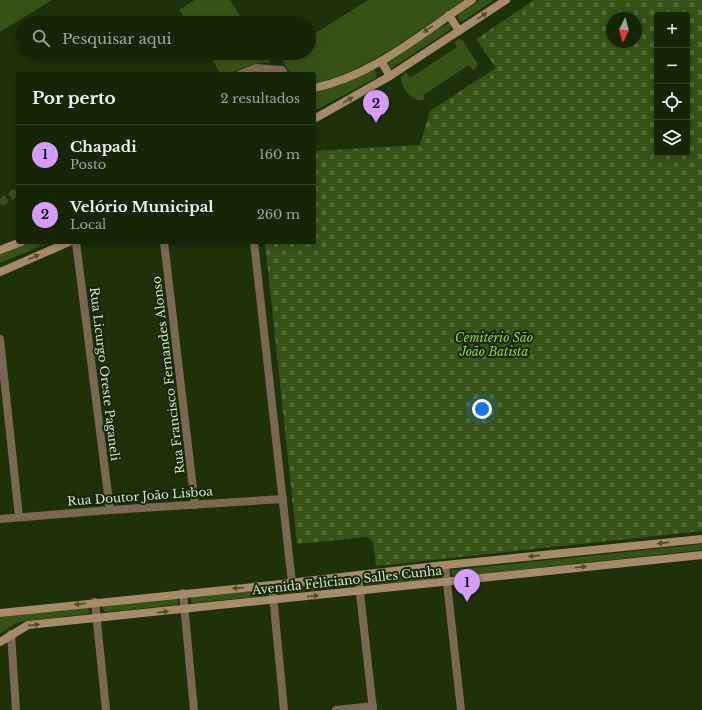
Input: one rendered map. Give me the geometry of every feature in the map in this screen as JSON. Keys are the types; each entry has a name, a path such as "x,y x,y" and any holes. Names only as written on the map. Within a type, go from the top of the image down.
{"main road":[{"path":"316,87 354,74 381,61 472,0"},
{"path":"316,118 390,76 506,0"},
{"path":"449,15 459,31"},
{"path":"381,61 390,76"},
{"path":"0,250 16,244"},
{"path":"0,272 64,244"},
{"name":"Avenida Feliciano Salles Cunha","path":"0,613 702,539"},
{"name":"Avenida Feliciano Salles Cunha","path":"0,642 28,626 447,580 702,555"}],"street":[{"path":"246,72 266,68 282,70 283,72"},
{"name":"Rua Licurgo Oreste Paganeli","path":"76,244 110,510"},
{"name":"Rua Francisco Fernandes Alonso","path":"164,244 195,505"},
{"path":"254,244 292,583"},
{"path":"0,339 19,517"},
{"name":"Rua Doutor João Lisboa","path":"0,519 110,510 283,499"},
{"path":"445,565 461,710"},
{"path":"336,710 373,708 358,575"},
{"path":"272,585 284,710"},
{"path":"183,593 194,710"},
{"path":"95,602 106,710"},
{"path":"12,634 16,710"}],"green space":[{"path":"0,0 52,0 26,16 16,16 16,22 0,32"},
{"path":"195,0 230,0 240,16 183,16 179,10"},
{"path":"368,0 464,0 392,49 353,70 316,82 316,72 290,72 282,60 316,60 316,33"},
{"path":"480,0 494,0 462,22 460,21 458,18 459,14"},
{"name":"Cemitério São João Batista","path":"534,0 702,0 702,531 376,566 373,542 368,537 297,544 265,244 316,244 316,151 420,145 430,111 496,68 476,39"},
{"path":"450,23 451,28 447,32 388,69 384,62"},
{"path":"459,39 463,41 477,63 477,67 473,70 469,65 423,95 425,99 416,100 408,94 403,86 401,77 406,72 410,78 457,47 454,42"},
{"path":"212,60 268,60 270,63 255,64 233,72 220,72"},
{"path":"374,69 377,73 376,78 316,110 316,92 345,83"},
{"path":"26,244 46,244 0,263 0,254"},
{"path":"702,544 702,550 454,577 451,572 452,570"},
{"path":"434,571 436,573 435,579 365,585 363,581 365,577"},
{"path":"350,579 352,581 349,586 281,594 278,594 277,590 278,587"},
{"path":"264,590 265,593 263,596 194,603 191,602 191,596"},
{"path":"177,598 179,601 177,605 106,612 102,608 103,605"},
{"path":"87,606 90,612 87,614 16,623 0,634 0,617"}],"tunnel":[{"path":"0,203 16,192"}],"place":[{"name":"Velório Municipal","path":"376,123"},
{"name":"Chapadi","path":"467,602"}]}
